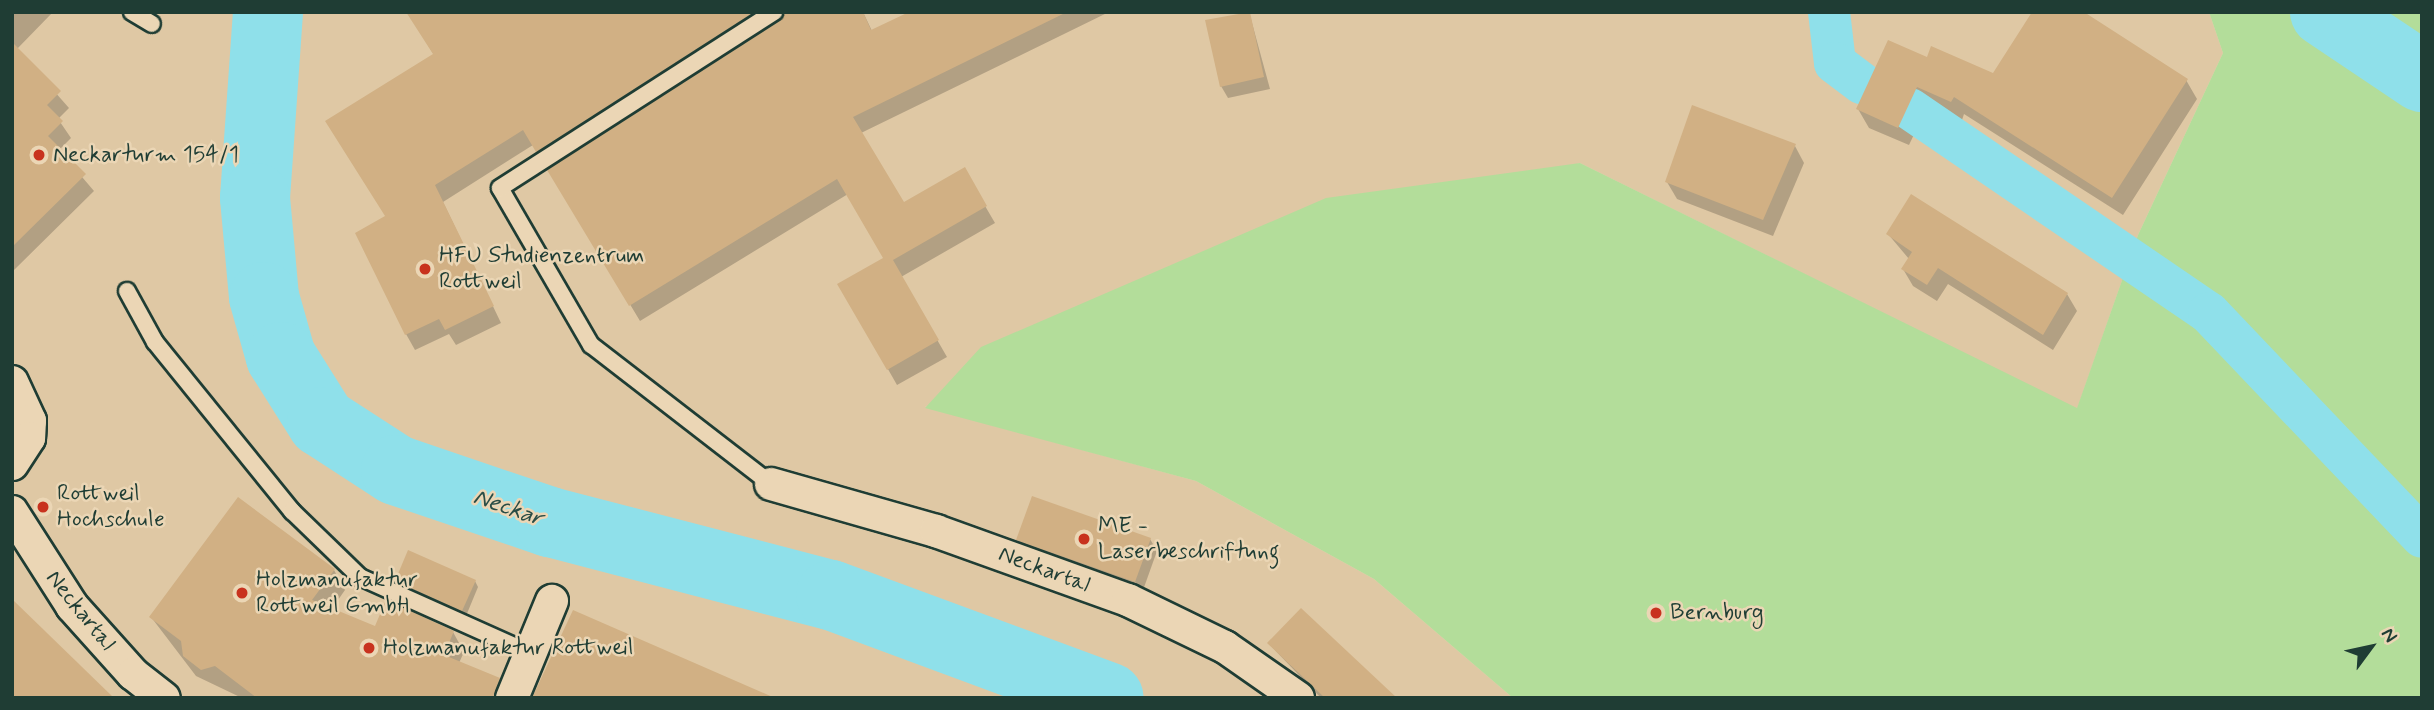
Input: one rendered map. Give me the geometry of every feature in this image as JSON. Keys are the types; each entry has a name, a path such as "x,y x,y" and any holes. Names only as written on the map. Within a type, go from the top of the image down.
{"street":[{"path":"12,382 30,421 29,438 12,464"},
{"name":"Neckartal","path":"771,484 936,531 1128,600 1225,647 1298,698"},
{"name":"Neckartal","path":"12,512 72,606 133,674 164,698"},
{"path":"512,698 552,601"}],"lane":[{"path":"132,12 152,24"},
{"path":"771,484 591,345 500,188 774,12"},
{"path":"127,291 155,342 276,491 360,577 530,653"}],"shaded area":[{"path":"12,12 2209,12 2223,53 2138,235 2077,409 1580,163 925,407 1196,481 1374,579 1513,698 12,698"}],"green space":[{"path":"2209,12 2422,12 2422,698 1513,698 1374,579 1196,481 925,408 981,347 1326,198 1580,163 2077,408 2138,235 2223,53"}],"building":[{"path":"406,12 754,12 536,152 523,130 435,185 494,306 445,330 439,319 405,335 355,233 385,216 325,121 433,54"},
{"path":"784,12 863,12 871,30 909,12 1067,12 853,117 904,202 965,167 987,206 893,260 939,340 887,370 837,284 883,258 837,179 629,306 547,170"},
{"path":"1250,12 1264,77 1220,87 1205,20"},
{"path":"2032,12 2084,12 2188,79 2112,198 1954,97 1951,102 1917,87 1898,128 1856,109 1888,40 1927,57 1931,46 1993,73"},
{"name":"Neckarturm 154/1","path":"12,42 61,91 47,105 63,121 48,136 86,174 12,247"},
{"path":"1692,105 1796,144 1763,220 1665,182"},
{"path":"1911,194 2068,293 2043,335 1938,268 1927,285 1901,269 1912,252 1886,234"},
{"name":"ME - Laserbeschriftung","path":"1032,496 1151,538 1135,582 1016,540"},
{"path":"238,497 335,569 312,600 375,626 386,600 454,631 444,655 500,678 494,698 257,698 215,666 201,670 183,656 181,641 149,617"},
{"path":"408,550 476,580 462,611 395,581"},
{"path":"12,599 114,698 12,698"},
{"path":"1301,608 1397,698 1325,698 1267,643"},
{"path":"573,610 775,698 532,698"}],"waterway":[{"name":"Neckar","path":"268,12 255,198 264,297 281,357 322,422 396,470 550,522 831,595 1109,698"},
{"path":"1829,12 1835,63 1862,83"},
{"name":"Neckar","path":"2325,12 2422,77"},
{"path":"1910,109 2209,313 2422,537"}],"place":[{"name":"Neckarturm 154/1","path":"39,155"},
{"name":"HFU Studienzentrum Rottweil","path":"425,269"},
{"name":"Rottweil Hochschule","path":"43,507"},
{"name":"ME - Laserbeschriftung","path":"1084,539"},
{"name":"Holzmanufaktur Rottweil GmbH","path":"242,593"},
{"name":"Bernburg","path":"1656,613"},
{"name":"Holzmanufaktur Rottweil","path":"369,648"}]}
